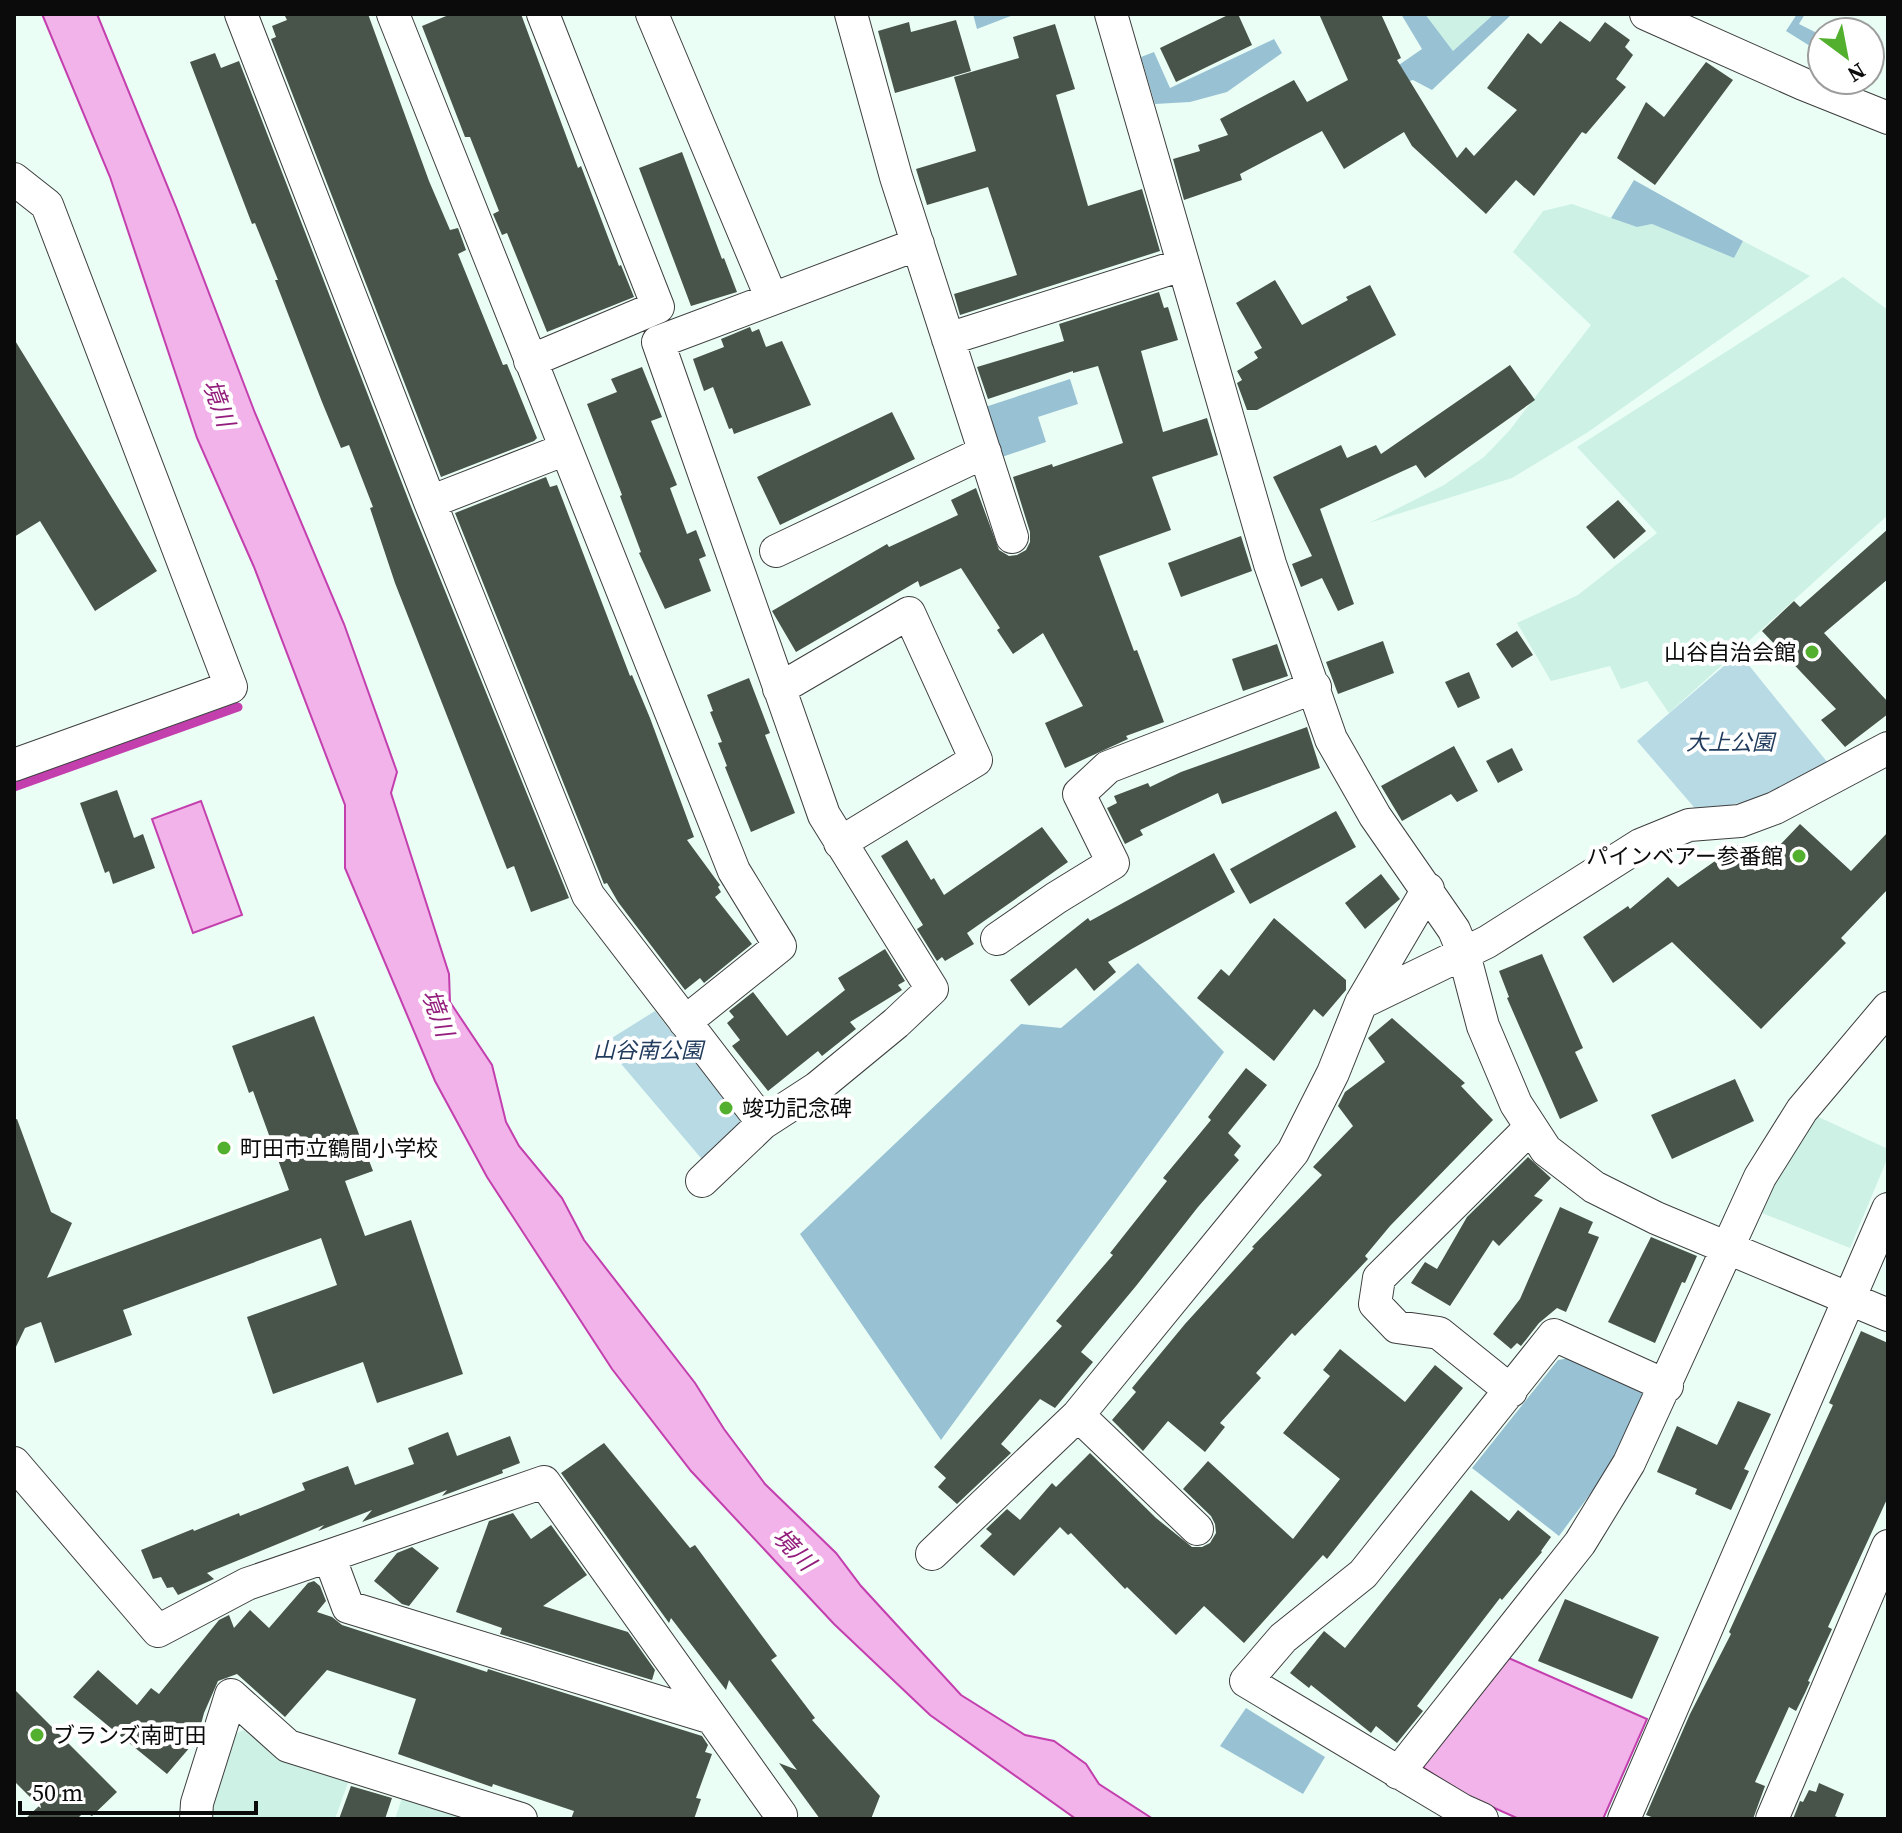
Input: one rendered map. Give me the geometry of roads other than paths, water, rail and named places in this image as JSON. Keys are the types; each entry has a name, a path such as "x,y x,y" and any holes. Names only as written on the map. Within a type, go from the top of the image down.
{"street":[{"path":"241,14 430,502 588,895 763,1123"},
{"path":"393,14 734,871 780,946 685,1022"},
{"path":"530,361 658,307 543,14"},
{"path":"652,14 771,297"},
{"path":"851,14 896,177 1012,537"},
{"path":"1111,14 1270,564 1331,739 1375,816 1454,930 1464,954 1483,1026 1516,1104 1546,1150 1594,1187 1656,1218 1888,1315"},
{"path":"1646,14 1888,118"},
{"path":"14,179 47,205 231,687 14,765"},
{"path":"702,1181 763,1123 817,1088 932,989 824,815 658,342 918,244"},
{"path":"948,339 1182,265"},
{"path":"430,502 566,449"},
{"path":"776,551 855,529 985,452"},
{"path":"779,689 909,613 976,760 840,843"},
{"path":"997,939 1113,863 1079,794 1108,767 1315,687"},
{"path":"1361,1003 1487,942 1640,845 1689,825 1740,821 1775,808 1888,748"},
{"path":"932,1554 1078,1415 1293,1152 1333,1073 1361,1003 1428,889"},
{"path":"1398,1773 1580,1543 1629,1463 1667,1386 1760,1177 1802,1110 1884,1019"},
{"path":"1511,1391 1439,1333 1397,1327 1375,1304 1379,1278 1531,1127"},
{"path":"1624,1819 1888,1209"},
{"path":"1482,1819 1398,1773 1246,1681 1283,1638 1363,1574 1554,1335 1667,1386"},
{"path":"1078,1415 1197,1529"},
{"path":"14,1463 158,1631 247,1584 544,1482 781,1815 779,1819"},
{"path":"1772,1819 1888,1546"},
{"path":"329,1556 348,1607 712,1718"},
{"path":"196,1819 197,1803 231,1695 288,1746 521,1819"}],"water":[{"name":"境川","path":"42,14 97,14 255,413 344,624 397,772 391,793 449,974 450,1002 492,1065 506,1122 519,1146 562,1198 584,1240 695,1383 765,1484 836,1553 861,1586 961,1695 1025,1735 1054,1741 1086,1764 1099,1784 1153,1819 1076,1819 930,1715 834,1624 691,1471 612,1369 487,1177 435,1081 345,868 345,805 254,567 197,438 110,177"},
{"path":"201,801 242,915 193,933 152,819"},
{"path":"1504,1656 1647,1719 1603,1819 1519,1819 1463,1794 1424,1768 1422,1758"}],"waterway":[{"path":"14,787 238,707"}],"place":[{"name":"山谷自治会館","path":"1812,652"},
{"name":"パインベアー参番館","path":"1799,856"},
{"name":"竣功記念碑","path":"726,1108"},
{"name":"町田市立鶴間小学校","path":"224,1148"},
{"name":"ブランズ南町田","path":"37,1735"}],"park label":[{"name":"大上公園","path":"1730,742"},
{"name":"山谷南公園","path":"648,1050"}]}
